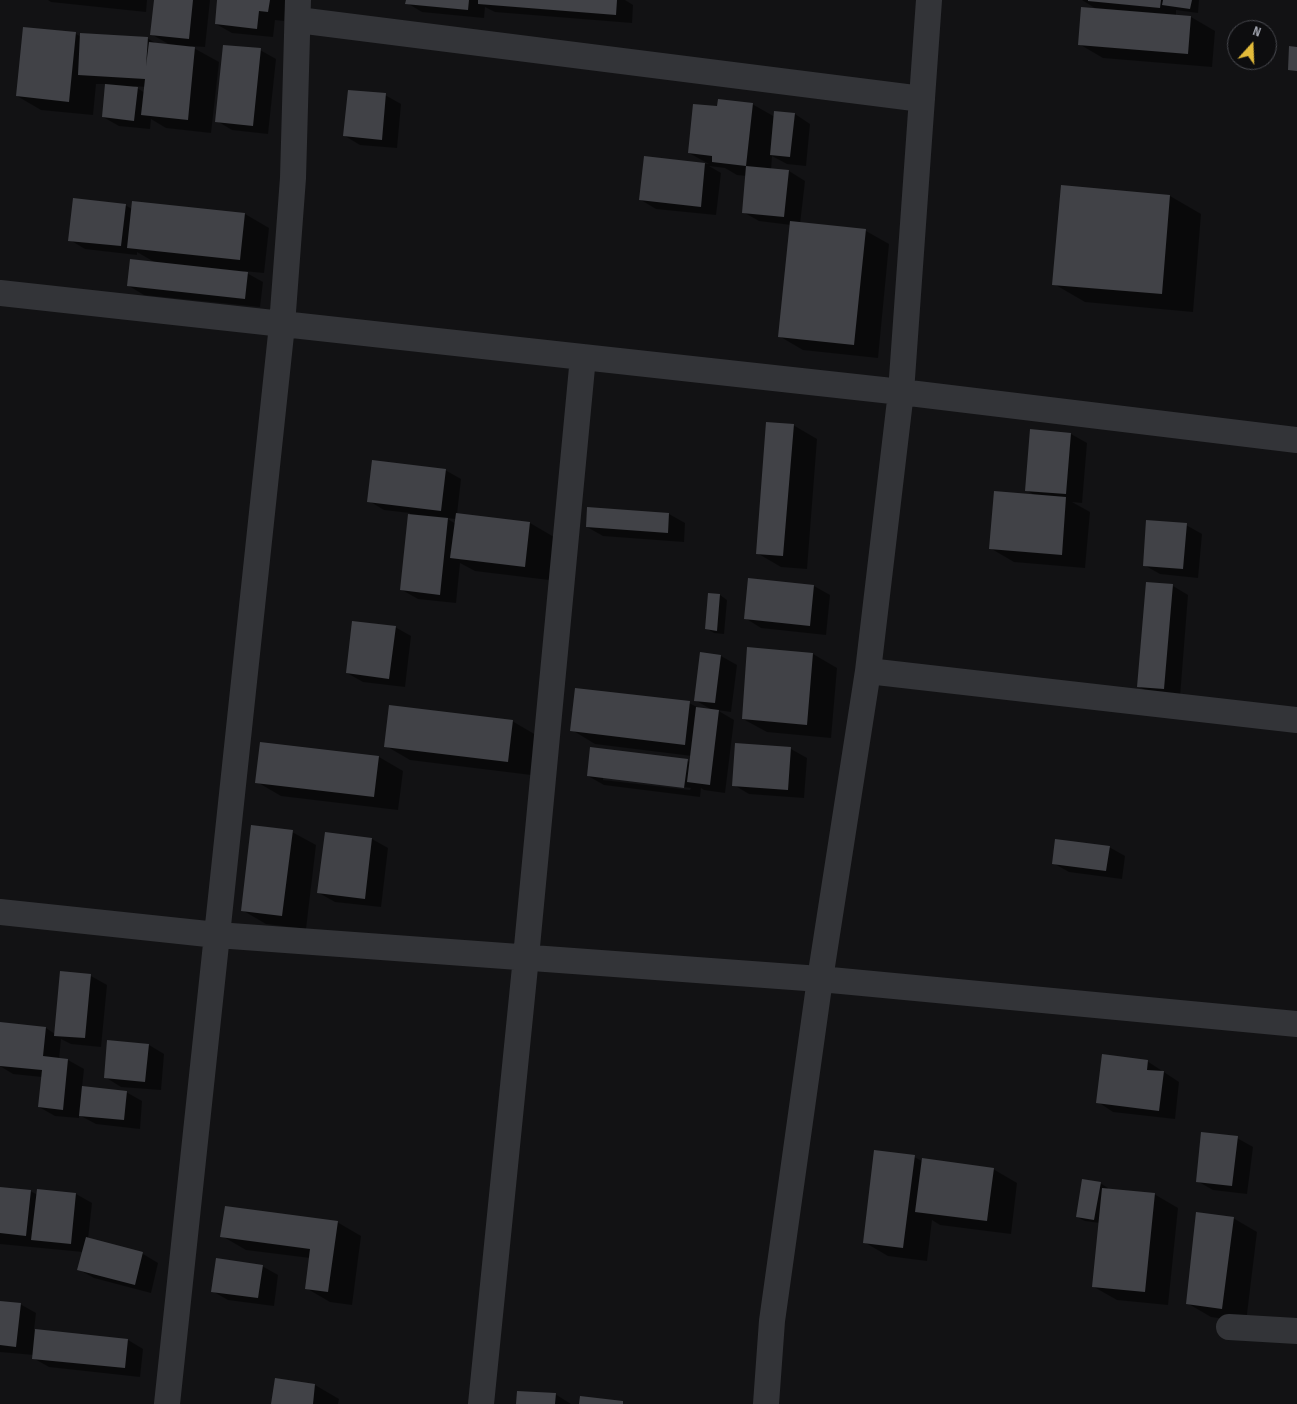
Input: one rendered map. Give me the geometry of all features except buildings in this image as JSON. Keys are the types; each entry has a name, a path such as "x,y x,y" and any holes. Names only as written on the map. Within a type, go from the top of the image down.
{"street":[{"path":"766,1404 772,1321 820,978 868,671 901,392 929,0"},
{"path":"167,1404 282,325 293,178 298,10 922,99"},
{"path":"0,293 901,392 1297,440"},
{"path":"481,1404 583,357"},
{"path":"868,671 1297,720"},
{"path":"0,912 217,935 820,978 1297,1024"},
{"path":"1229,1327 1297,1331"}]}
